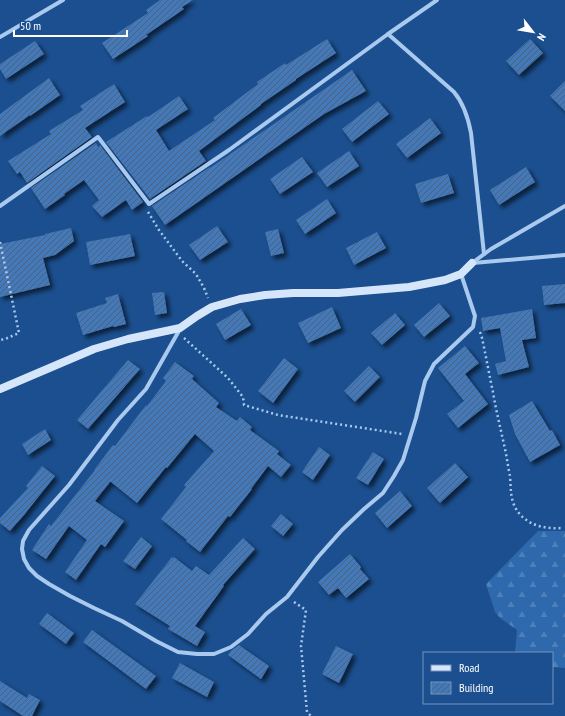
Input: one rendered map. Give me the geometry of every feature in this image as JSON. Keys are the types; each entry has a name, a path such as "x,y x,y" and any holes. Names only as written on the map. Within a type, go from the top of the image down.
{"street":[{"path":"0,37 63,0"},
{"path":"0,206 98,137 149,204 229,150 437,0"},
{"path":"388,34 454,92 465,109 471,133 484,254"},
{"path":"461,274 475,316 473,327 434,364 425,381 411,436 403,460 383,493 342,530 318,556 287,597 266,614 248,634 231,647 214,654 178,652 156,641 122,620 94,608 49,584 37,576 29,568 24,559 22,549 23,541 29,530 69,484 118,420 146,389 179,330 196,316 212,307 240,299 265,295 293,293 338,293 409,287 445,280 461,274 472,263 491,249 565,206"},
{"path":"472,263 565,255"},
{"path":"0,389 94,349 128,339 179,330"}],"path":[{"path":"149,204 147,209 159,230 182,261 196,274 212,307"},
{"path":"0,242 19,333 0,340"},
{"path":"475,316 482,338 492,392 505,448 510,478 510,491 513,503 518,512 533,524 551,529 562,528"},
{"path":"179,330 228,378 243,397 244,405 278,415 411,436"},
{"path":"287,597 306,610 301,646 307,712 311,716"}],"green space":[{"path":"538,531 565,531 565,668 553,667 553,652 515,652 517,630 500,618 495,612 486,584"}],"building":[{"path":"160,0 193,0 182,7 184,9 146,35 148,36 113,59 102,43 148,13 146,10"},
{"path":"327,39 336,53 261,104 199,151 206,161 150,199 106,142 147,116 148,117 179,96 188,109 156,130 169,151 215,120 213,118 258,84 257,82 285,63 286,65"},
{"path":"530,39 543,53 519,75 506,61"},
{"path":"35,41 44,54 6,79 0,69 0,64"},
{"path":"352,70 366,91 324,114 165,225 152,206"},
{"path":"49,78 60,95 0,136 0,114"},
{"path":"565,81 565,111 550,96"},
{"path":"114,84 125,102 85,128 92,137 27,183 20,172 17,174 8,161 51,134 49,131 83,110 80,106"},
{"path":"378,101 389,114 352,142 342,129"},
{"path":"430,118 441,133 407,158 396,144"},
{"path":"96,143 98,147 100,145 143,202 132,210 126,200 102,217 92,206 99,200 84,180 45,209 31,188"},
{"path":"349,151 359,166 327,187 317,173"},
{"path":"302,157 313,172 280,194 270,179"},
{"path":"526,167 535,182 499,205 490,190"},
{"path":"448,174 454,193 421,203 415,184"},
{"path":"327,199 336,213 305,234 296,220"},
{"path":"217,226 228,242 200,260 189,245"},
{"path":"71,228 74,241 55,255 43,258 50,285 0,297 0,244"},
{"path":"278,229 284,253 271,256 265,232"},
{"path":"377,232 386,248 354,265 346,248"},
{"path":"130,234 135,256 90,265 86,242"},
{"path":"565,284 565,303 544,305 542,286"},
{"path":"164,292 167,313 155,315 152,293"},
{"path":"118,294 126,324 113,326 83,335 76,313 107,303 105,298"},
{"path":"439,303 450,316 424,337 414,325"},
{"path":"332,307 341,328 308,343 298,323"},
{"path":"241,309 251,325 225,340 216,324"},
{"path":"532,309 536,338 522,340 529,367 498,375 495,364 506,361 500,328 483,331 481,318"},
{"path":"395,313 405,325 382,345 371,333"},
{"path":"465,346 479,363 465,374 488,404 458,428 447,414 464,401 438,368"},
{"path":"284,358 298,369 273,403 258,391"},
{"path":"128,360 140,369 88,429 77,420"},
{"path":"175,362 194,376 192,379 219,403 216,407 237,421 240,417 252,427 250,430 279,451 277,454 291,465 281,477 268,466 230,517 228,516 200,552 161,519 186,487 184,485 214,451 195,434 137,503 110,482 95,501 124,521 105,547 101,544 76,580 65,572 87,540 69,526 46,559 32,550 49,524 51,526 113,445 115,446 146,405 147,406 166,381 163,378"},
{"path":"369,366 380,377 355,402 344,391"},
{"path":"532,401 550,431 552,430 560,445 530,462 515,434 509,415"},
{"path":"45,429 51,440 28,455 22,444"},
{"path":"319,447 330,455 313,480 302,472"},
{"path":"373,452 384,459 368,485 356,478"},
{"path":"455,463 468,477 440,503 427,488"},
{"path":"42,466 55,476 10,531 0,523 0,518 28,488 26,486"},
{"path":"400,491 412,506 387,528 375,513"},
{"path":"281,514 293,524 283,536 271,526"},
{"path":"141,537 152,546 135,569 123,561"},
{"path":"243,538 255,549 223,585 224,586 195,626 205,632 197,646 168,629 170,626 135,604 172,557 192,571 196,566 209,575"},
{"path":"350,554 369,579 346,598 338,588 329,595 318,582"},
{"path":"47,613 74,633 66,644 39,624"},
{"path":"92,630 156,676 146,689 83,642"},
{"path":"239,645 269,666 261,679 228,655"},
{"path":"336,646 353,654 339,683 322,674"},
{"path":"180,663 214,682 207,697 172,678"},
{"path":"0,681 27,698 29,694 40,700 32,716 23,716 0,701"}]}
